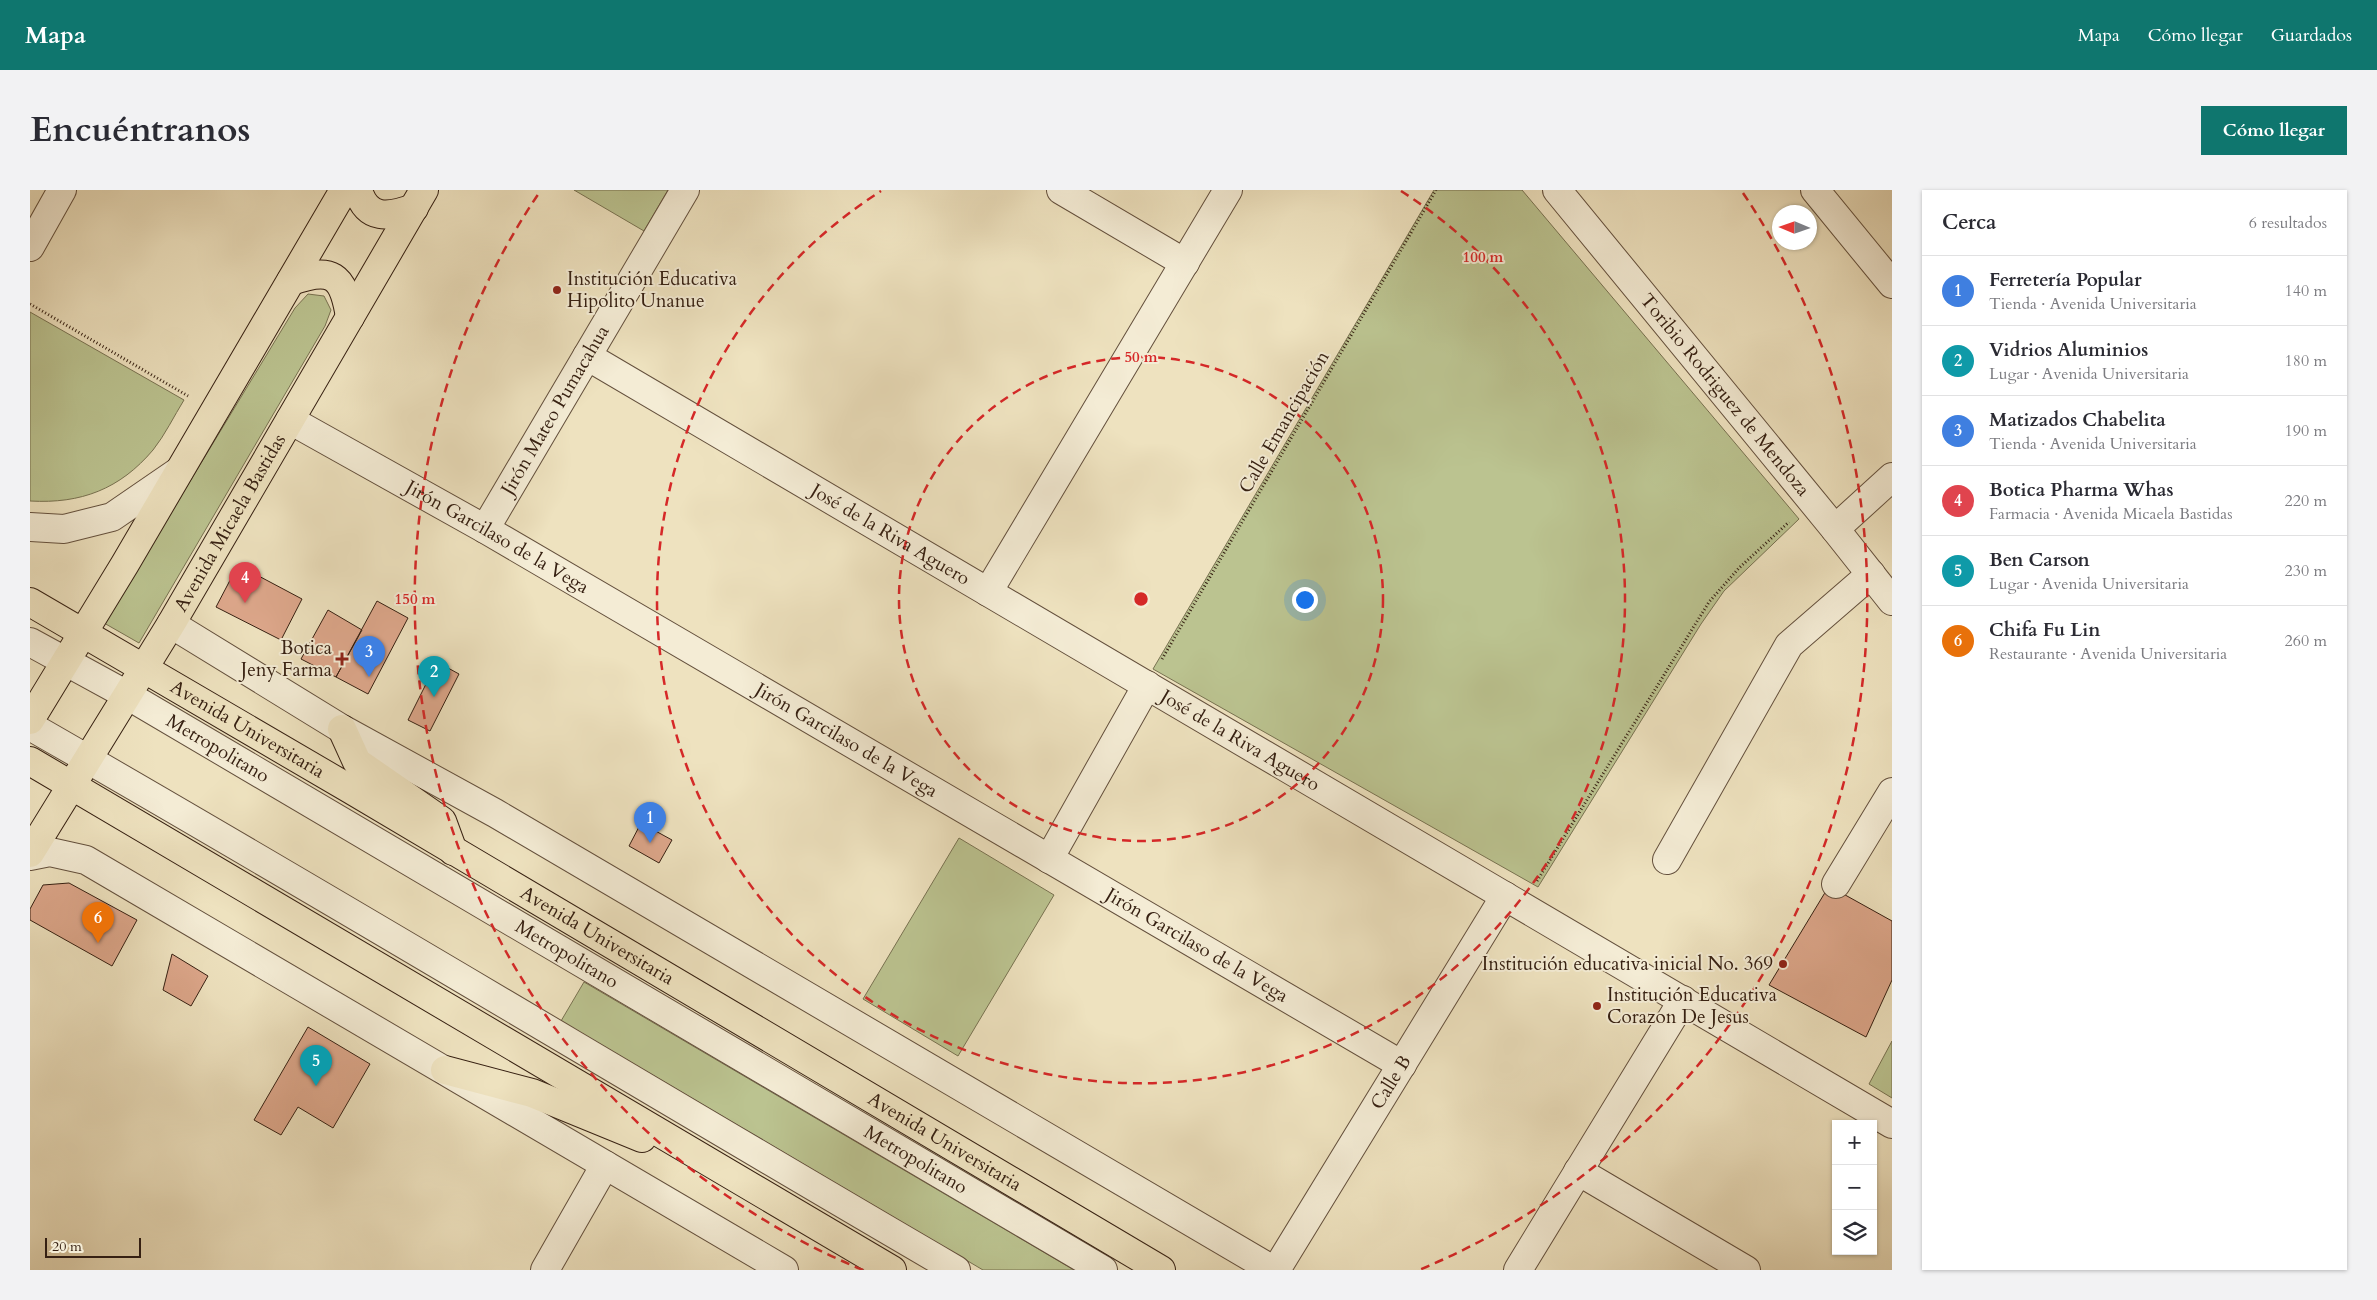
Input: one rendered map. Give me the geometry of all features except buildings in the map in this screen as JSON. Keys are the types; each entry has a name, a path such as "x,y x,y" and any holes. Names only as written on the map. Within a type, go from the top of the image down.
{"main road":[{"path":"30,720 84,634 344,190"},
{"path":"358,190 361,202 372,211 383,216 397,214 419,199"},
{"name":"Avenida Micaela Bastidas","path":"30,855 171,624 419,199"},
{"path":"291,281 320,273 333,278 343,286 350,317"},
{"name":"Avenida Universitaria","path":"30,602 1161,1270"},
{"path":"342,729 357,762 442,821 453,851"},
{"path":"30,762 892,1270"},
{"path":"445,1070 532,1093 637,1138 668,1138"}],"street":[{"path":"30,247 62,190"},
{"name":"Jirón Mateo Pumacahua","path":"485,529 685,190"},
{"path":"1061,190 1185,262"},
{"path":"988,592 1228,190"},
{"name":"Toribio Rodriguez de Mendoza","path":"1557,190 1835,528 1892,601"},
{"path":"1815,190 1892,284"},
{"name":"José de la Riva Aguero","path":"587,356 1892,1124"},
{"name":"Jirón Garcilaso de la Vega","path":"290,420 485,529 1402,1065"},
{"path":"30,526 64,529 112,517 179,471"},
{"path":"1835,528 1892,477"},
{"path":"1667,860 1789,645 1871,574"},
{"path":"171,624 342,729 495,813 1274,1270"},
{"name":"Metropolitano","path":"30,642 127,695 1103,1270"},
{"path":"1050,859 1147,686"},
{"path":"30,726 224,836 658,1096 956,1270"},
{"path":"1836,884 1892,792"},
{"path":"30,855 50,852 86,860 784,1270"},
{"name":"Calle B","path":"1274,1270 1505,896"},
{"path":"1518,1270 1683,1000"},
{"path":"545,1270 605,1165"},
{"path":"1578,1171 1746,1270"}],"path":[{"name":"Calle Emancipación","path":"1161,659 1436,190"},
{"path":"30,304 214,412"},
{"path":"1537,882 1709,602 1739,568 1791,520"}],"green space":[{"path":"574,190 668,190 644,231"},
{"path":"1434,190 1522,190 1799,519 1724,591 1701,624 1538,887 1153,669"},
{"path":"308,294 324,296 331,310 325,326 139,643 104,623 295,308"},
{"path":"30,312 184,400 153,450 140,464 113,484 83,496 66,500 30,501"},
{"path":"959,838 1054,895 958,1056 863,999"},
{"path":"584,982 1074,1270 983,1270 561,1021"},
{"path":"1892,1041 1892,1098 1869,1084"}],"place":[{"name":"Institución Educativa Hipolito Unanue","path":"557,290"},
{"name":"Botica Pharma Whas","path":"245,603"},
{"name":"Botica Jeny Farma","path":"342,659"},
{"name":"Matizados Chabelita","path":"369,677"},
{"name":"Vidrios Aluminios","path":"434,697"},
{"name":"Ferretería Popular","path":"650,843"},
{"name":"Chifa Fu Lin","path":"98,943"},
{"name":"Institución educativa inicial No. 369","path":"1783,964"},
{"name":"Institución Educativa Corazon De Jesus","path":"1597,1006"},
{"name":"Ben Carson","path":"316,1086"}]}
